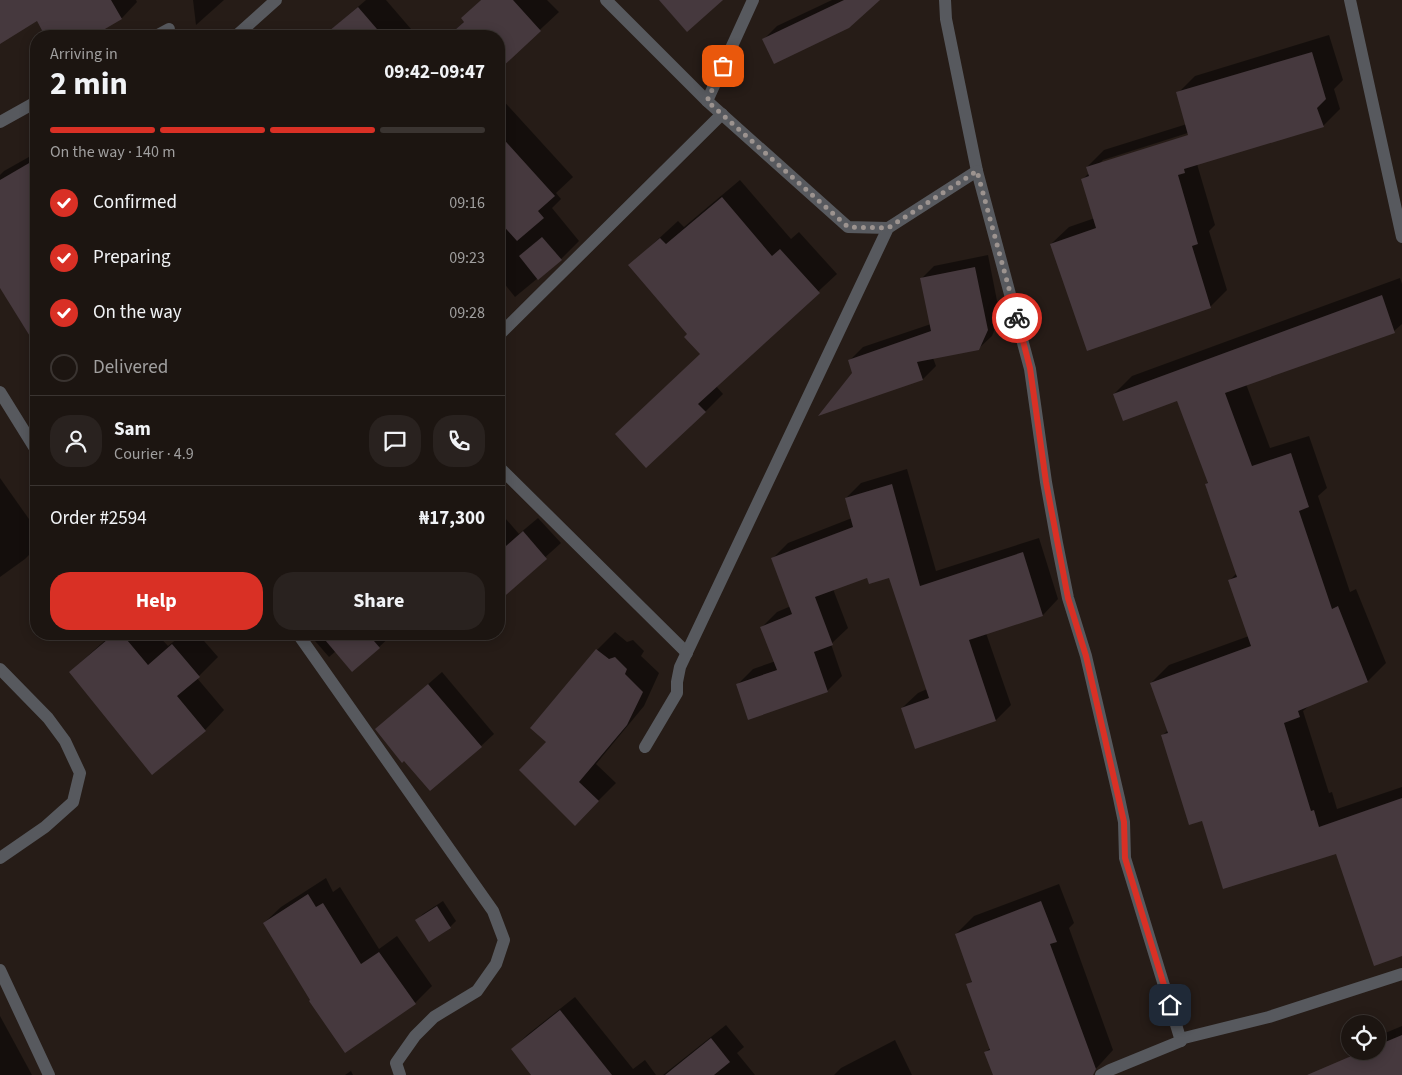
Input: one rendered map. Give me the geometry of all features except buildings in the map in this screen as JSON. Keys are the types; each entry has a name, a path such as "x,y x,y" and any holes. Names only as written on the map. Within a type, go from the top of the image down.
{"street":[{"path":"243,30 276,0"},
{"path":"606,0 707,101 848,227 888,228"},
{"path":"707,101 753,0"},
{"path":"945,0 946,19 977,171 1030,368 1054,526 1068,598 1086,656 1122,814 1125,858 1181,1042"},
{"path":"1350,0 1402,237"},
{"path":"0,122 30,105"},
{"path":"505,329 722,114"},
{"path":"645,746 677,693 680,667 888,228 977,171"},
{"path":"0,392 30,440"},
{"path":"505,473 687,653"},
{"path":"302,640 493,910 504,940 496,964 477,991 434,1017 415,1036 396,1063 400,1075"},
{"path":"0,669 48,718 65,742 80,773 73,802 45,827 0,858"},
{"path":"0,970 48,1075"},
{"path":"1101,1075 1181,1042 1180,1039 1269,1017 1402,974"}],"way so far":[{"path":"723,66 707,101 848,227 888,228 977,171 1017,318"}],"route":[{"path":"1017,318 1030,368 1046,482 1068,598 1086,656 1124,822 1125,858 1170,1005"}]}
